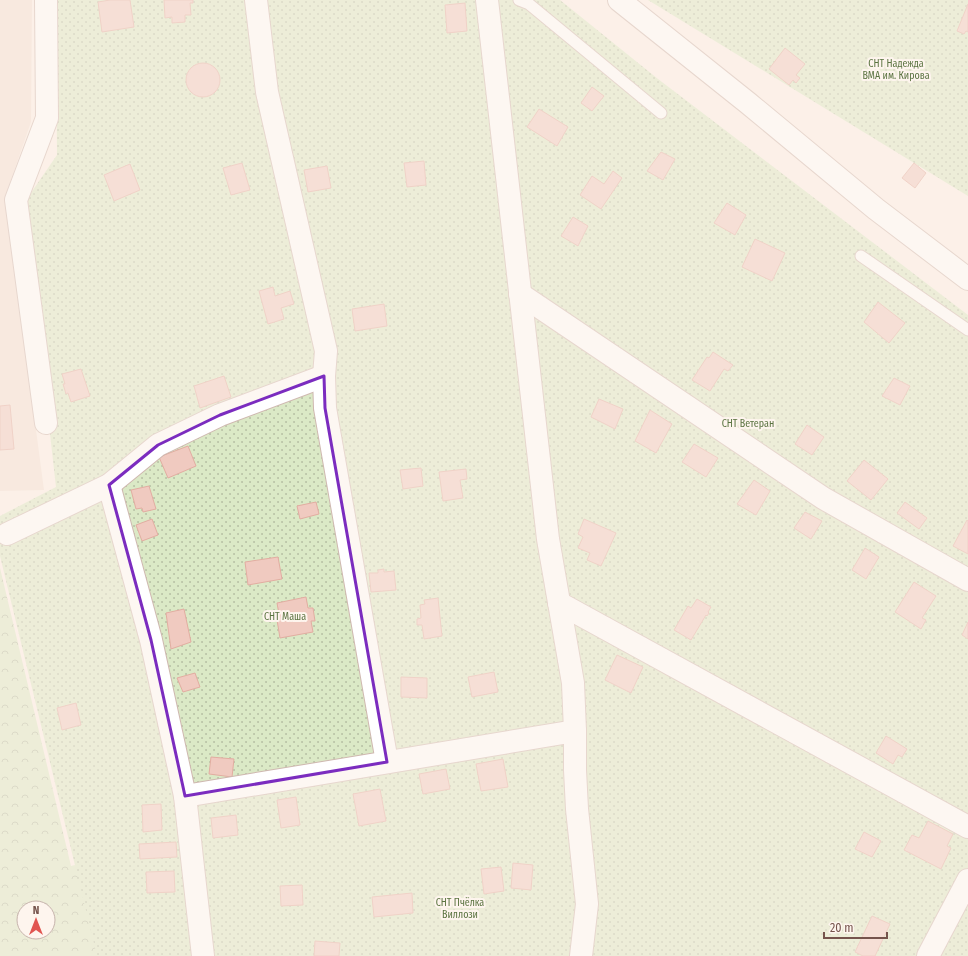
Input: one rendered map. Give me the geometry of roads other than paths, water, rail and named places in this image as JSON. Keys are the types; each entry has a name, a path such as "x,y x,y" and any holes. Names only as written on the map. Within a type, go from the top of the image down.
{"street":[{"path":"46,0 47,118 16,200 46,423"},
{"path":"256,0 267,92 326,351 324,376 325,408 387,762"},
{"path":"487,0 548,539 573,683 577,809 587,904 581,956"},
{"path":"620,0 876,209 968,279"},
{"path":"520,294 823,498 968,580"},
{"path":"7,534 109,485 158,445 220,415 324,376"},
{"path":"109,485 151,640 185,796 203,956"},
{"path":"560,603 968,827"},
{"path":"185,796 575,731"},
{"path":"928,956 968,880"}],"lane":[{"path":"519,0 529,4 661,112"},
{"path":"861,256 968,330"}],"park label":[{"name":"СНТ Надежда ВМА им. Кирова","path":"896,70"},
{"name":"СНТ Ветеран","path":"748,424"},
{"name":"СНТ Маша","path":"285,617"},
{"name":"СНТ Пчёлка Виллози","path":"460,908"}]}
